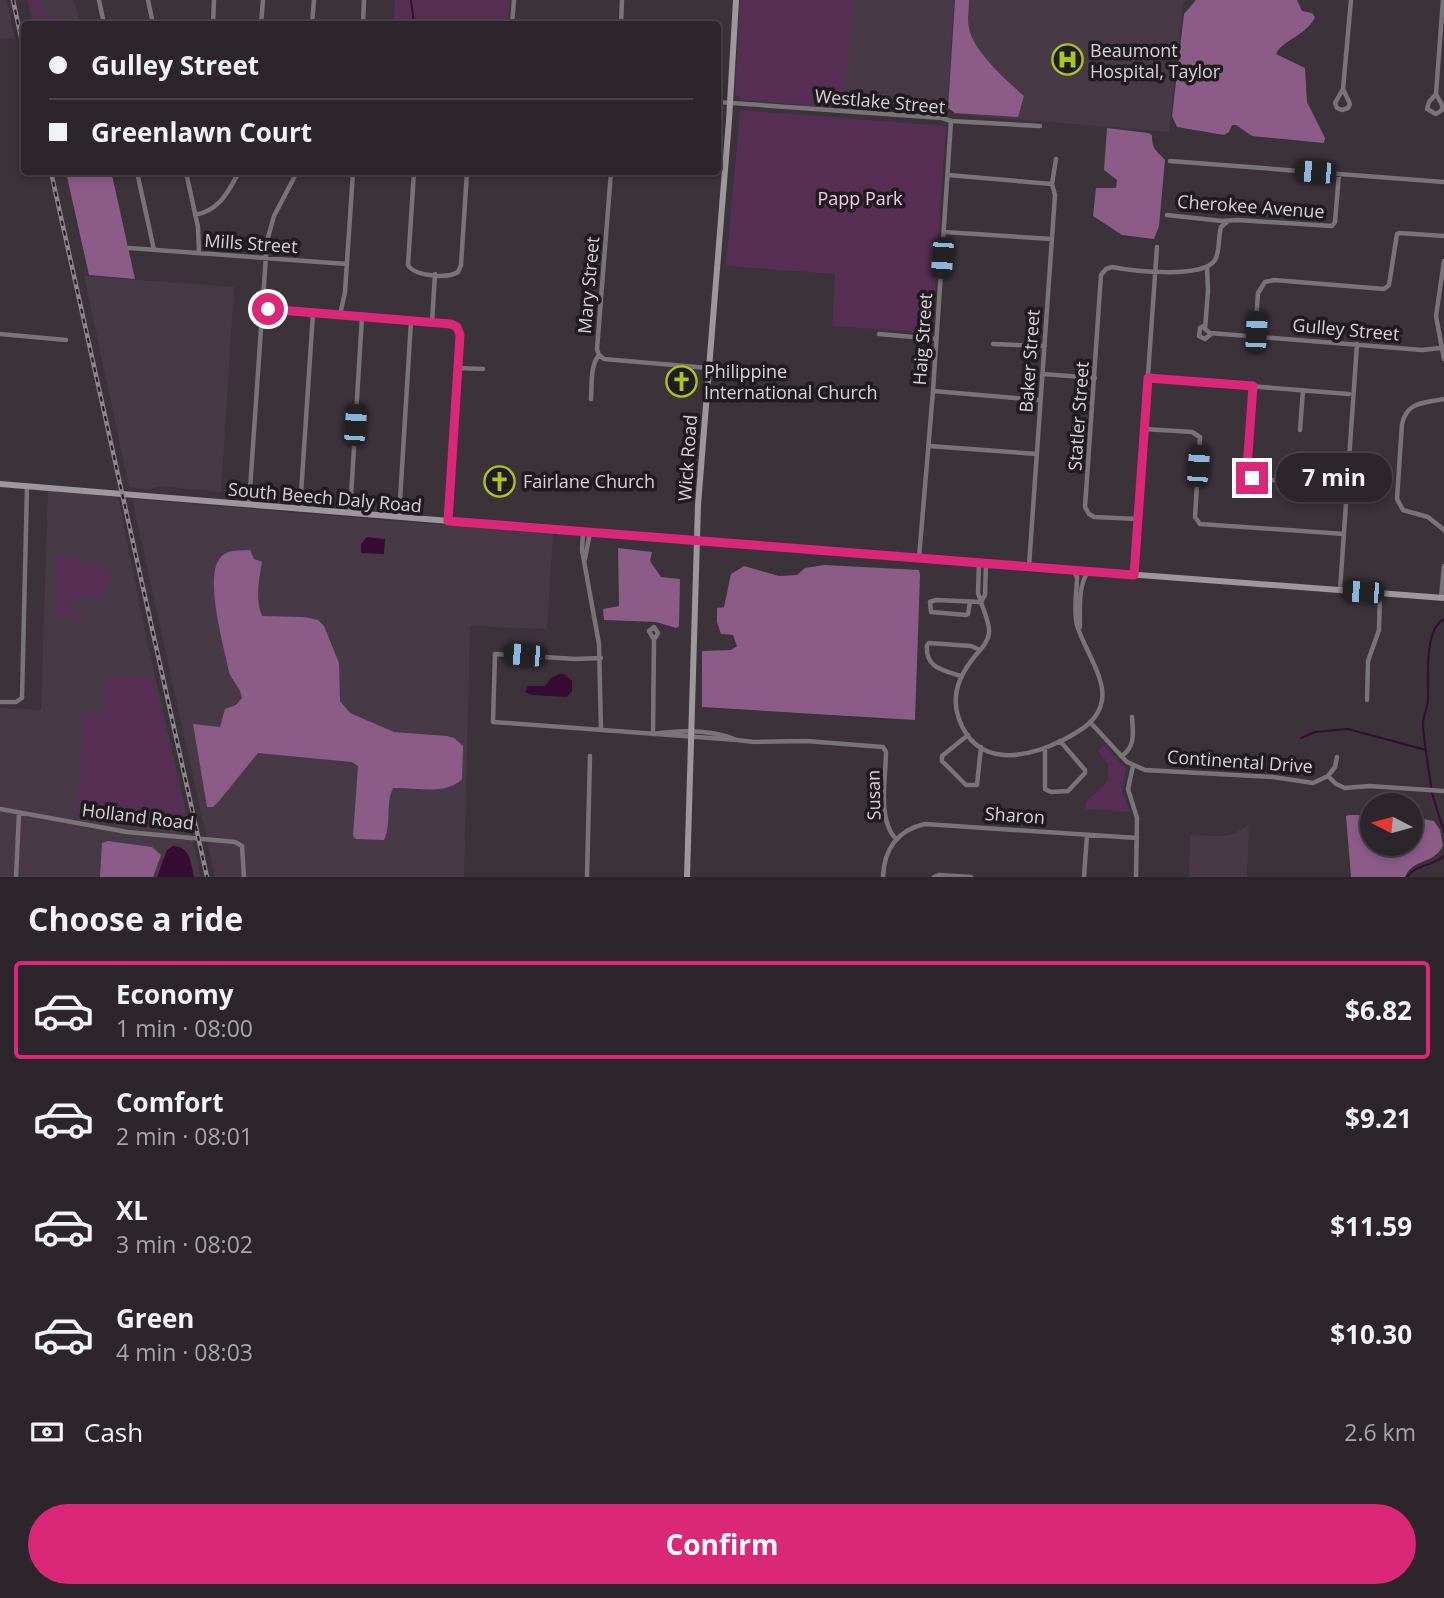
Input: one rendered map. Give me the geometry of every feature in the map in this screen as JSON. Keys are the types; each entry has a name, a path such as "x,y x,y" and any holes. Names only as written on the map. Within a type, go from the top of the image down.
{"street":[{"path":"99,0 103,21"},
{"path":"148,0 152,21"},
{"path":"213,21 214,0"},
{"path":"261,21 263,0"},
{"path":"312,21 314,0"},
{"path":"363,21 365,0"},
{"path":"512,21 514,0"},
{"path":"621,21 622,0"},
{"name":"Wick Road","path":"687,877 695,541 736,0"},
{"path":"1343,89 1350,104 1342,110 1337,108 1335,103 1343,89 1351,0"},
{"path":"1436,94 1443,0"},
{"name":"Westlake Street","path":"721,102 1040,126"},
{"name":"Haig Street","path":"919,558 951,121"},
{"name":"Baker Street","path":"1029,566 1055,195 1052,184 1056,159"},
{"path":"1171,161 1444,182"},
{"name":"Cherokee Avenue","path":"1167,215 1228,221 1334,225 1339,174"},
{"path":"138,175 154,250"},
{"path":"187,175 199,235 199,253"},
{"path":"195,215 209,211 219,204 237,175"},
{"path":"249,504 265,258 271,222 295,175"},
{"path":"340,315 347,264 353,175"},
{"path":"414,175 408,265 414,273 453,275 461,267 467,175"},
{"name":"Mary Street","path":"591,399 593,369 599,355 597,349 611,175"},
{"path":"948,175 1052,184"},
{"path":"1156,271 1181,272 1207,267 1216,259 1219,230 1228,221"},
{"path":"944,232 1052,239"},
{"path":"1255,336 1258,293 1265,282 1274,280 1387,288 1397,234 1444,236"},
{"path":"1134,575 1157,247"},
{"name":"Mills Street","path":"130,248 347,264"},
{"path":"1444,261 1436,316 1444,359"},
{"name":"Statler Street","path":"1138,519 1094,517 1086,509 1101,277 1112,267 1156,271"},
{"path":"1205,325 1200,328 1199,336 1205,339 1209,333 1205,325 1207,267"},
{"path":"432,323 435,274"},
{"path":"261,308 451,324 457,327 460,335 448,521"},
{"path":"300,509 313,313"},
{"path":"350,513 362,317"},
{"path":"399,517 411,321"},
{"name":"Gulley Street","path":"1209,333 1422,350 1441,348"},
{"path":"0,334 66,340"},
{"path":"879,334 936,339"},
{"path":"993,344 1045,346"},
{"path":"1340,590 1357,344"},
{"path":"599,355 604,359 708,368"},
{"path":"458,368 483,369"},
{"path":"1043,374 1095,378"},
{"path":"1148,378 1349,394"},
{"path":"1253,386 1247,468 1249,476 1256,479 1347,485"},
{"path":"1300,430 1303,390"},
{"path":"933,391 1041,400"},
{"path":"1444,399 1418,403 1405,414 1397,499 1403,510 1428,517 1444,530"},
{"path":"1145,429 1192,432 1200,437 1195,517 1200,524 1343,534"},
{"path":"929,446 1037,454"},
{"name":"South Beech Daly Road","path":"0,485 1443,598"},
{"path":"0,702 16,702 22,698 27,487"},
{"path":"587,532 584,563 601,657 601,730"},
{"path":"982,563 978,593 989,632 961,676 956,708 961,725 981,747 1001,755 1013,756 1045,748 1060,741 1090,722 1100,708 1103,691 1080,632 1076,615 1077,577 1073,570"},
{"path":"1443,598 1444,566"},
{"path":"1080,632 1082,586 1088,572"},
{"path":"1367,700 1368,661 1379,630 1380,593"},
{"path":"970,602 966,615 930,610 931,600 981,602"},
{"path":"653,734 654,640"},
{"path":"961,676 931,664 927,656 927,645 971,646 980,650"},
{"path":"601,657 575,659 495,654 494,722 690,735"},
{"path":"1121,757 1130,749 1132,717"},
{"name":"Continental Drive","path":"1090,722 1121,757 1133,766 1145,770 1273,777 1308,783 1328,776 1345,788 1369,786 1444,792"},
{"name":"Susan","path":"690,735 724,734 737,740 762,742 806,741 880,746 886,752 885,820 889,832 896,839 885,857 883,877"},
{"path":"968,735 942,756 942,761 966,785 977,785 981,747"},
{"path":"1045,748 1045,789 1051,792 1068,791 1085,770 1060,741"},
{"path":"587,877 590,757"},
{"path":"1328,776 1335,767 1337,757"},
{"path":"1133,766 1128,789 1137,818 1136,877"},
{"name":"Holland Road","path":"0,809 127,832 235,842 242,846 244,877"},
{"path":"16,877 19,813"},
{"name":"Sharon","path":"896,839 915,827 934,823 1137,838"},
{"path":"1084,877 1087,835"},
{"path":"934,877 939,874 971,877"}],"shaded area":[{"path":"0,0 7,0 15,39 0,38"},
{"path":"28,0 74,0 79,21 32,21"},
{"path":"746,0 954,0 947,111 741,96"},
{"path":"955,0 969,0 969,28 977,46 1024,96 1018,117 955,113 948,108"},
{"name":"Beaumont Hospital, Taylor","path":"962,0 1186,0 1183,5 1169,132 953,114"},
{"path":"1196,0 1297,0 1302,11 1312,13 1315,17 1311,23 1276,54 1305,68 1307,102 1325,138 1324,143 1252,136 1236,125 1232,125 1224,135 1177,127 1172,116 1184,14"},
{"path":"1107,128 1152,135 1155,149 1165,160 1159,226 1154,239 1122,235 1093,216 1096,188 1116,188 1117,180 1104,170"},
{"path":"67,175 112,175 135,279 89,275"},
{"path":"84,276 234,287 221,492 161,486 149,489 129,487"},
{"path":"48,490 118,497 148,645 201,877 0,877 0,708 41,710"},
{"path":"132,499 553,534 547,629 470,626 464,877 215,877"},
{"path":"367,537 385,539 384,554 361,553 361,544"},
{"path":"618,548 652,552 650,561 661,577 680,579 679,626 676,628 656,622 604,620 603,609 619,606"},
{"path":"250,550 254,559 262,562 258,596 262,616 304,617 318,620 324,626 339,663 340,701 350,713 394,732 447,736 463,746 462,779 455,784 429,790 393,788 384,840 356,839 353,836 358,766 352,762 258,753 219,801 213,807 207,807 193,724 220,727 225,709 236,705 242,698 229,672 220,630 214,596 216,568 220,558 226,553"},
{"path":"825,565 919,570 915,720 702,707 702,651 731,650 737,646 733,635 721,634 717,622 717,608 724,607 731,574 744,566 779,576 797,575 805,568"},
{"path":"560,674 572,681 572,691 567,697 531,695 525,692 528,686 545,686 551,678"},
{"path":"1360,815 1360,856 1423,856 1423,819 1434,821 1440,830 1443,846 1434,856 1413,867 1405,877 1351,877 1346,816"},
{"path":"1249,825 1247,877 1189,877 1190,835 1223,836"},
{"path":"108,841 152,847 161,855 153,877 100,877 102,843"},
{"path":"173,846 186,852 194,877 157,877 167,850"}],"green space":[{"path":"30,0 40,0 44,17 58,14 60,21 35,21"},
{"path":"395,0 510,0 508,21 393,21"},
{"path":"740,0 853,0 848,65 843,77 845,102 771,97 836,103 839,108 740,100 740,96 735,96"},
{"name":"Papp Park","path":"740,110 946,126 932,333 832,326 835,274 726,266"},
{"path":"56,555 79,557 83,565 91,562 111,571 103,597 66,603 67,607 82,612 82,618 56,616"},
{"path":"107,674 153,678 189,831 78,815 82,714 104,715"},
{"path":"1104,745 1126,768 1122,791 1130,812 1086,809 1086,802 1108,781 1108,764 1098,751"}],"waterway":[{"path":"411,0 414,21"},
{"path":"1431,787 1423,722 1428,701 1430,644 1437,625 1444,619"},
{"path":"1301,738 1315,732 1348,729 1426,750"},
{"path":"1432,793 1444,832"},
{"path":"1407,877 1415,869 1444,856"}],"railway":[{"path":"13,0 21,37"},
{"path":"52,175 207,877"}],"place":[{"name":"Beaumont Hospital, Taylor","path":"1067,60"},
{"name":"Philippine International Church","path":"681,381"},
{"name":"Fairlane Church","path":"500,481"}],"route":[{"path":"268,309 451,324 457,327 460,335 448,521 1134,575 1148,378 1253,386 1247,468 1252,478"}]}
